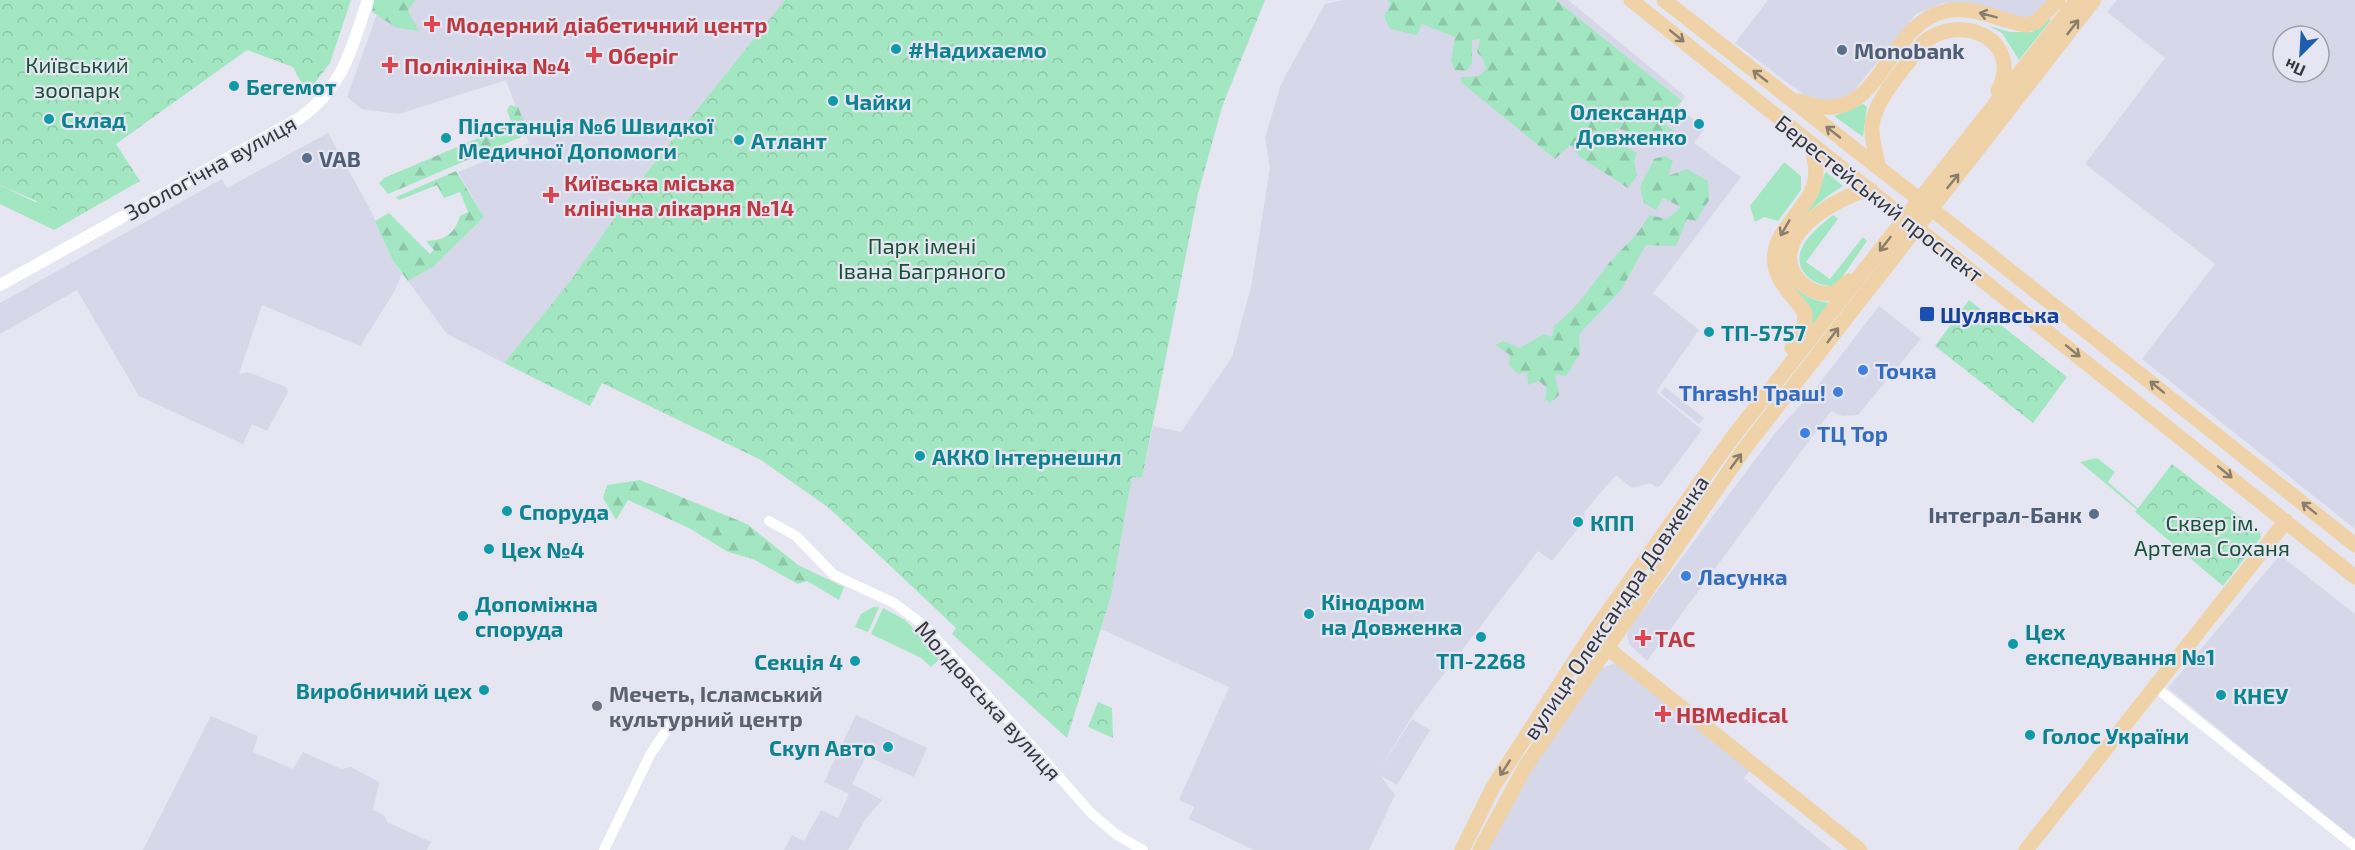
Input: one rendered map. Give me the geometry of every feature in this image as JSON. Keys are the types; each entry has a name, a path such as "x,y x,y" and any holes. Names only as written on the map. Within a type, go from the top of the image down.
{"main road":[{"name":"Берестейський проспект","path":"1631,0 2355,577"},
{"name":"Берестейський проспект","path":"1664,0 2355,545"},
{"path":"1786,96 1811,106 1828,109 1844,106 1865,93 1910,33 1931,16 1963,9 2026,25 2036,22 2058,0"},
{"path":"1871,190 1838,200 1795,240 1791,248 1791,268 1805,286 1815,292 1835,293 1870,264 2077,0"},
{"name":"вулиця Олександра Довженка","path":"1480,850 1525,767 1747,446 2094,0"},
{"path":"1879,168 1872,128 1874,114 1880,101 1924,42 1943,30 1959,29 1988,37 1998,46 2005,62 2005,74 1986,115"},
{"path":"1732,438 1756,396 1804,330 1805,313 1785,288 1775,262 1784,228 1806,199 1816,179 1811,143"},
{"name":"вулиця Олександра Довженка","path":"1462,850 1493,787 1588,640 1732,438 1870,264"},
{"path":"2026,850 2286,521"},
{"path":"1606,647 1860,850"}],"street":[{"name":"Зоологічна вулиця","path":"0,285 300,118 316,106 329,93 341,73 368,0"},
{"name":"Молдовська вулиця","path":"769,521 796,536 834,575 912,614 1092,814 1117,835 1143,850"},
{"path":"2154,687 2355,846"},
{"path":"604,850 650,755 671,723"}],"shaded area":[{"name":"Київська міська клінічна лікарня №14","path":"382,0 785,0 646,173 571,280 504,363 447,334 408,281 433,267 484,217 458,172 529,143 506,80 399,114 362,109 347,97"},
{"path":"1344,0 1568,0 1685,96 1678,107 1705,128 1694,143 1741,177 1653,293 1699,330 1656,392 1702,430 1660,486 1656,487 1650,483 1632,488 1616,475 1584,512 1585,520 1552,561 1538,551 1414,713 1378,772 1412,719 1430,730 1397,785 1380,775 1395,795 1369,850 1254,850 1189,819 1194,807 1179,800 1229,687 1101,629 1111,596 1132,477 1142,478 1153,426 1181,432 1232,357 1251,287 1270,168 1265,138 1281,84 1325,4"},
{"path":"1768,0 2051,0 2037,17 2011,18 1974,4 1959,3 1943,3 1916,14 1853,92 1844,98 1827,101 1807,96 1735,43"},
{"path":"2117,0 2355,0 2355,529 2142,359 2215,264 2085,164 2165,58 2107,12"},
{"path":"328,133 371,211 393,261 402,274 394,292 360,346 262,305 239,374 248,372 286,387 288,392 267,431 252,424 243,444 139,396 77,290 0,334 0,303 222,179 227,188"},
{"path":"1879,306 1921,339 1858,415 1842,416 1831,411 1647,661 1630,645 1627,636 1630,627 1775,433 1815,389"},
{"path":"1665,387 1704,418 1699,424 1660,393"},
{"path":"2280,555 2355,614 2355,840 2168,688"},
{"path":"1615,663 1751,769 1744,778 1832,850 1486,850 1511,796 1601,668"},
{"path":"856,715 927,748 914,777 866,756 852,784 882,800 865,820 848,850 784,850 792,835 804,841 821,810 838,818 849,794 824,782"},
{"path":"211,716 258,736 253,752 293,769 303,752 341,769 351,767 379,782 373,810 384,815 387,822 431,842 427,850 143,850"}],"green space":[{"name":"Київський зоопарк","path":"0,0 351,0 330,63 307,93 293,67 247,50 116,144 140,181 75,218 0,185"},
{"path":"374,0 415,0 408,11 419,31 397,28 372,12"},
{"name":"Парк імені Івана Багряного","path":"785,0 1265,0 1222,107 1198,194 1142,478 1132,477 1111,596 1067,738 952,634 956,628 829,508 761,460 602,383 590,406 504,363 571,280 646,173"},
{"path":"1387,0 1556,0 1682,101 1663,122 1678,135 1679,141 1674,146 1655,132 1642,145 1626,143 1625,131 1616,128 1616,141 1637,153 1634,162 1637,176 1628,188 1580,157 1570,145 1555,159 1462,83 1461,77 1479,76 1486,69 1483,59 1477,52 1480,39 1472,40 1472,63 1466,71 1455,70 1451,61 1455,37 1422,24 1417,35 1390,29 1384,16 1391,4"},
{"path":"2048,19 2051,20 2019,60 2002,33 1989,26 2010,32 2032,32"},
{"path":"1863,104 1867,107 1863,137 1834,116"},
{"path":"510,105 518,107 527,129 521,137 388,194 379,183 384,178 509,125 513,127 507,110"},
{"path":"1665,156 1673,161 1668,176 1687,169 1708,181 1709,200 1696,221 1687,219 1676,246 1646,245 1621,290 1579,334 1580,354 1566,376 1555,374 1559,395 1550,403 1545,399 1547,388 1539,381 1528,385 1527,372 1518,374 1509,365 1510,355 1495,345 1503,341 1519,348 1544,334 1552,337 1554,326 1577,304 1610,262 1636,234 1649,215 1667,219 1681,207 1663,198 1656,210 1644,203 1640,187 1654,159"},
{"path":"1784,162 1801,176 1801,190 1778,221 1764,217 1755,222 1750,206"},
{"path":"456,171 484,217 433,267 408,281 393,261 375,221 389,213 430,254 434,250 426,241 444,238 455,228 460,216 468,212 460,192 444,198 437,185 399,200 396,197"},
{"path":"1826,172 1843,186 1818,204 1794,229 1816,198"},
{"path":"0,185 75,218 54,230 0,204"},
{"path":"1833,215 1838,219 1806,262 1830,279 1863,237 1867,241 1836,286 1828,286 1809,278 1799,258 1801,250 1812,234"},
{"path":"1794,229 1786,243 1783,257 1785,272 1794,286 1806,296 1831,303 1832,307 1813,331 1809,309 1789,284 1783,271 1781,260 1783,249 1788,238"},
{"path":"1969,300 2067,377 2033,423 1935,346"},
{"path":"2097,458 2115,472 2108,482 2192,556 2080,462"},
{"name":"Сквер ім. Артема Соханя","path":"2172,464 2260,532 2261,537 2223,586 2135,512"},
{"path":"640,480 747,524 798,565 844,587 839,600 807,581 798,584 753,559 728,552 689,528 628,500 616,520 603,498 607,485"},
{"path":"873,607 879,607 868,632 855,627 861,614"},
{"path":"883,608 905,620 942,657 931,667 921,658 871,634"},
{"path":"1098,702 1112,708 1113,738 1088,727"}],"place":[{"name":"Модерний діабетичний центр","path":"432,24"},
{"name":"#Надихаемо","path":"896,49"},
{"name":"Monobank","path":"1842,50"},
{"name":"Оберіг","path":"594,55"},
{"name":"Поліклініка №4","path":"390,65"},
{"name":"Бегемот","path":"234,86"},
{"name":"Чайки","path":"833,101"},
{"name":"Склад","path":"49,119"},
{"name":"Олександр Довженко","path":"1699,124"},
{"name":"Підстанція №6 Швидкої Медичної Допомоги","path":"446,138"},
{"name":"Атлант","path":"739,140"},
{"name":"VAB","path":"307,158"},
{"name":"Київська міська клінічна лікарня №14","path":"551,195"},
{"name":"Шулявська","path":"1927,314"},
{"name":"ТП-5757","path":"1709,332"},
{"name":"Точка","path":"1863,370"},
{"name":"Thrash! Траш!","path":"1838,392"},
{"name":"ТЦ Тор","path":"1805,433"},
{"name":"АККО Інтернешнл","path":"920,456"},
{"name":"Споруда","path":"507,511"},
{"name":"Інтеграл-Банк","path":"2094,514"},
{"name":"КПП","path":"1578,522"},
{"name":"Цех №4","path":"489,549"},
{"name":"Ласунка","path":"1686,576"},
{"name":"Кінодром на Довженка","path":"1309,614"},
{"name":"Допоміжна споруда","path":"463,616"},
{"name":"ТП-2268","path":"1481,637"},
{"name":"ТАС","path":"1643,638"},
{"name":"Цех експедування №1","path":"2013,644"},
{"name":"Секція 4","path":"855,661"},
{"name":"Виробничий цех","path":"484,690"},
{"name":"КНЕУ","path":"2221,695"},
{"name":"Мечеть, Ісламський культурний центр","path":"597,706"},
{"name":"HBMedical","path":"1663,714"},
{"name":"Голос України","path":"2030,735"},
{"name":"Скуп Авто","path":"888,747"}]}
